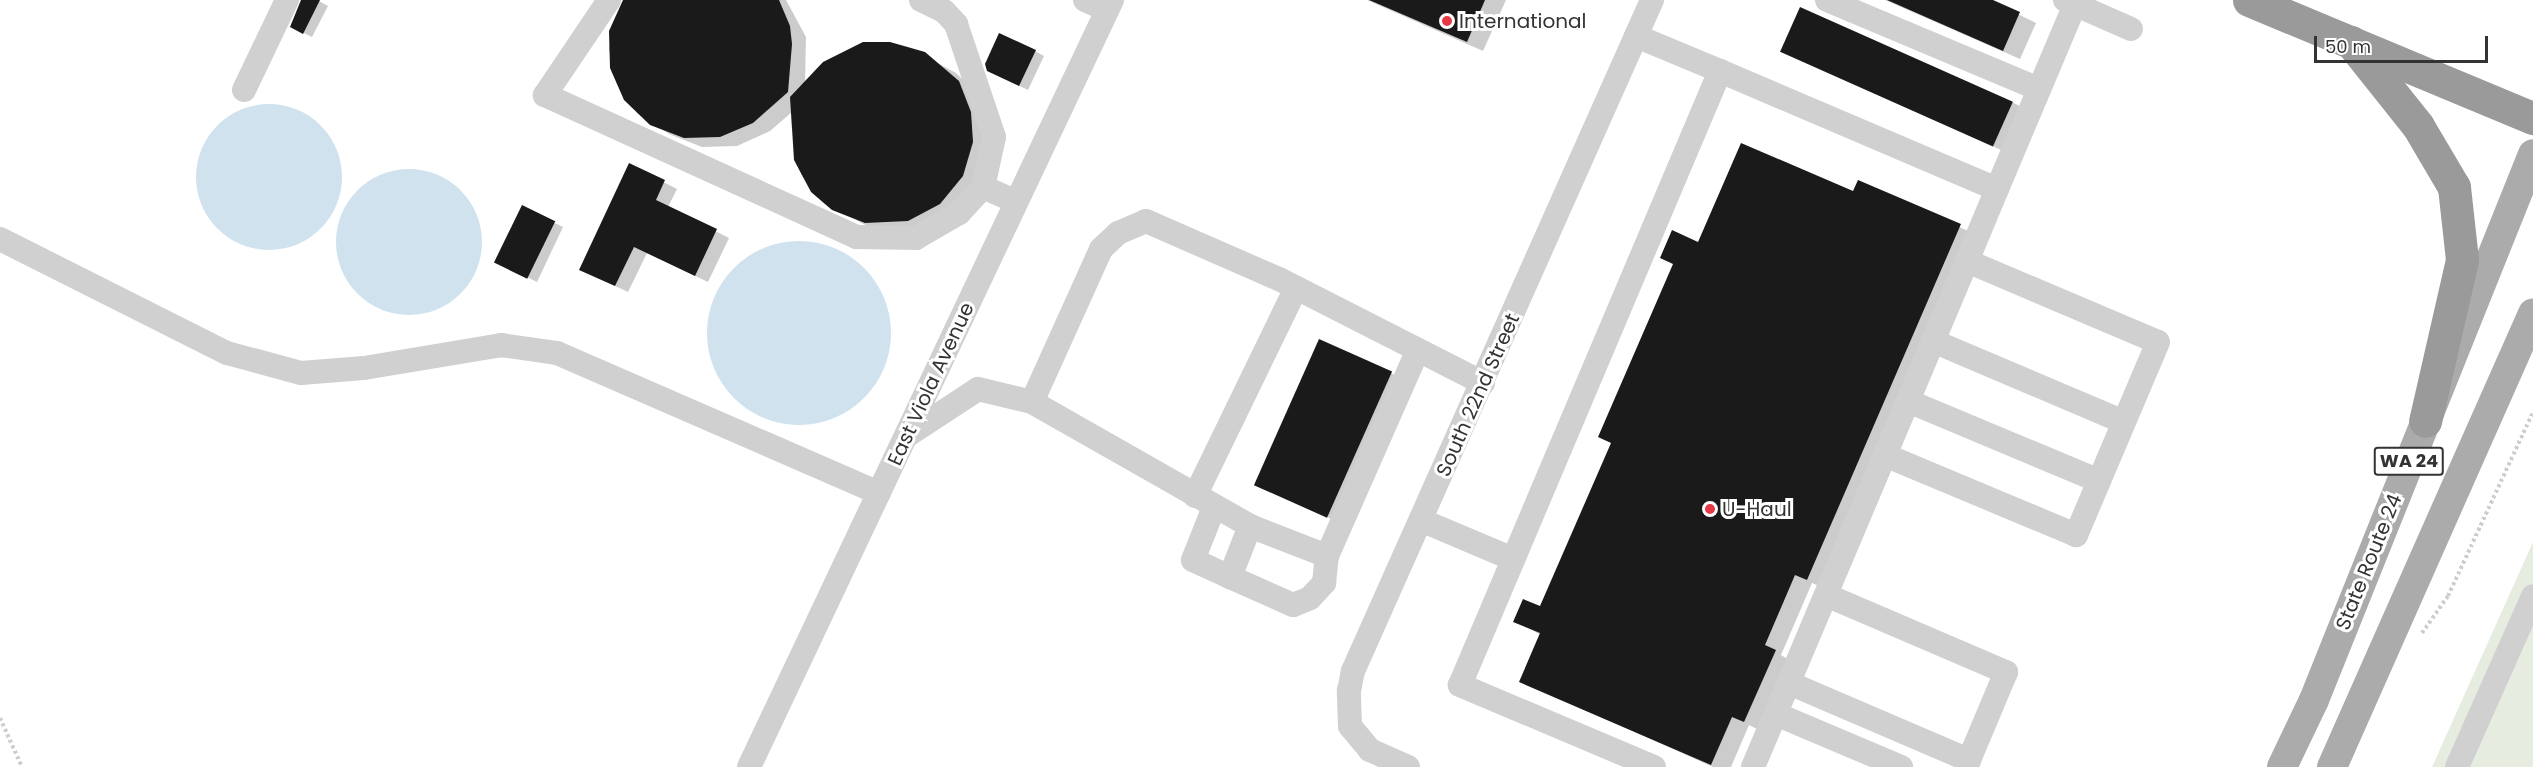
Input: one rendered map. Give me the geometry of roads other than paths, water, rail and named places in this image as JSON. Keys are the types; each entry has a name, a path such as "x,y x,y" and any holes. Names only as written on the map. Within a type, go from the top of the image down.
{"highway":[{"name":"WA 24","path":"2249,0 2351,42 2418,126 2454,187 2462,260 2425,422"},
{"path":"2351,42 2533,118"}],"main road":[{"name":"State Route 24","path":"2282,767 2314,700 2533,154"},
{"name":"WA 24","path":"2332,767 2533,314"}],"street":[{"path":"244,90 287,0"},
{"path":"609,0 545,95 857,237 916,238 959,213 983,187 994,137 951,5 921,0"},
{"path":"1085,0 1109,5"},
{"name":"South 22nd Street","path":"1408,767 1370,750 1350,726 1349,691 1353,671 1423,521 1652,0"},
{"path":"1827,0 2039,89"},
{"path":"1753,767 2039,89 2070,2 2131,29"},
{"name":"East Viola Avenue","path":"749,767 908,436 1109,5"},
{"path":"1636,36 1997,189"},
{"path":"1654,767 1460,685 1720,71"},
{"path":"983,187 1016,202"},
{"path":"1032,402 1101,249 1118,233 1146,221 1296,288 1483,383"},
{"path":"0,239 227,353 301,373 364,368 501,345 557,353 879,493"},
{"path":"1885,455 2076,535 2099,482 2158,342 1967,261"},
{"path":"1296,288 1204,501 1193,560 1293,605 1310,598 1324,583 1327,556 1418,350"},
{"path":"1934,341 2124,422"},
{"path":"908,436 978,389 1032,402 1250,526 1327,556"},
{"path":"1908,401 2099,482"},
{"path":"1423,521 1513,559"},
{"path":"1230,577 1250,526"},
{"path":"1789,683 1967,763 2006,672 1826,595"},
{"path":"2457,767 2533,596"},
{"path":"1776,714 1901,767"}],"water":[{"path":"269,104 297,110 321,125 336,149 342,177 336,205 321,229 297,244 269,250 241,244 217,229 202,205 196,177 202,149 217,125 241,110"},
{"path":"409,169 437,175 461,190 476,214 482,242 476,270 461,294 437,309 409,315 381,309 357,294 342,270 336,242 342,214 357,190 381,175"},
{"path":"799,241 834,248 850,256 864,268 876,282 884,298 891,333 884,368 876,384 864,398 850,410 834,418 799,425 764,418 748,410 734,398 722,384 714,368 707,333 714,298 722,282 734,268 748,256 764,248"}],"place":[{"name":"International","path":"1447,21"},
{"name":"U-Haul","path":"1710,509"}]}
